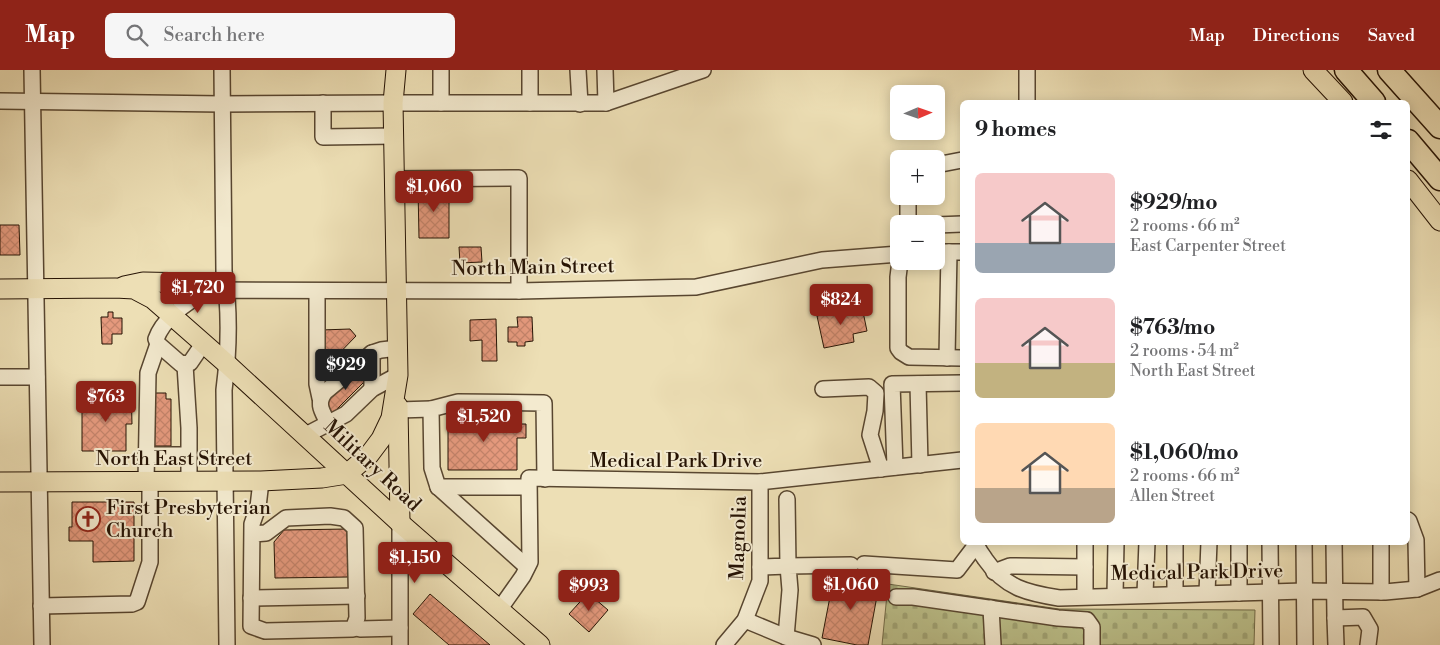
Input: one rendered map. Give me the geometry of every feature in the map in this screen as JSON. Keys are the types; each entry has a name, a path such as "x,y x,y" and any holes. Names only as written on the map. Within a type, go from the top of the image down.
{"highway":[{"path":"1346,70 1372,100"},
{"path":"1389,70 1440,128"},
{"path":"1410,143 1440,179"}],"main road":[{"path":"396,70 393,102 400,523"},
{"path":"1313,70 1340,100"},
{"path":"1410,183 1440,221"},
{"path":"115,288 143,282 195,283 218,290"},
{"name":"Military Road","path":"36,289 115,288 134,290 153,299 228,364 400,523 540,645"},
{"path":"0,289 36,289"},
{"path":"348,474 370,455 381,439 391,418 398,375"},
{"name":"North East Street","path":"0,482 261,481 322,478 348,474"}],"street":[{"path":"32,70 42,645"},
{"path":"222,70 224,271 218,290 228,364 224,390 227,645"},
{"path":"441,70 441,103"},
{"path":"530,70 530,103"},
{"path":"578,70 580,104"},
{"path":"605,70 606,103"},
{"path":"0,101 222,104 393,102 606,103 703,70"},
{"path":"1027,70 1027,100"},
{"path":"323,103 323,136 394,136"},
{"path":"945,163 960,160"},
{"path":"395,180 519,178 519,291"},
{"path":"945,224 960,224"},
{"path":"899,270 898,348 909,356 955,358 949,252"},
{"name":"North Main Street","path":"218,290 519,291 696,287 822,260 890,255"},
{"path":"203,344 190,363 185,365 181,364 158,344 156,339 158,333 172,316 193,299 218,290"},
{"path":"317,291 317,384 320,398 319,405 328,424"},
{"path":"42,606 132,604 137,602 150,562 147,456 148,373 158,344"},
{"path":"320,398 372,353 398,348"},
{"path":"372,353 372,390"},
{"path":"185,365 189,428 189,482"},
{"path":"306,435 346,414 372,390 398,375"},
{"path":"0,377 37,377"},
{"path":"888,468 892,384 960,383"},
{"path":"918,384 920,465"},
{"path":"823,389 869,387 876,393 875,412 870,435 888,468"},
{"path":"398,410 431,410 458,402 544,403 545,479"},
{"path":"431,410 432,468 438,487 527,567"},
{"path":"147,456 189,455"},
{"name":"Medical Park Drive","path":"528,487 528,478 760,482 960,460"},
{"path":"261,481 258,507 252,524 251,626 265,631 353,629 354,627 360,629 400,628"},
{"name":"Magnolia","path":"733,642 745,620 760,581 760,482"},
{"path":"438,487 528,487 530,562 523,576 499,610"},
{"path":"786,637 790,590 787,499"},
{"path":"252,534 266,534 286,518 344,518 355,528 357,618 354,627"},
{"path":"400,523 400,645"},
{"path":"1410,524 1416,540 1417,589"},
{"path":"760,567 858,564 957,570 975,545"},
{"name":"Medical Park Drive","path":"977,545 994,572 1010,585 1034,594 1059,598 1239,592 1381,592 1417,589 1440,580"},
{"path":"1084,545 1085,596"},
{"path":"1115,595 1116,545"},
{"path":"1145,594 1147,545"},
{"path":"1175,545 1175,594"},
{"path":"1207,593 1209,545"},
{"path":"1239,545 1239,592"},
{"path":"1270,545 1271,645"},
{"path":"1304,545 1305,645"},
{"path":"1334,545 1336,645"},
{"path":"1381,545 1381,592"},
{"path":"994,572 1010,566 1085,567"},
{"path":"251,598 357,596"},
{"path":"896,597 913,597 1058,618 1088,620 1092,627 1092,645"},
{"path":"991,608 993,645"},
{"path":"1335,618 1363,617 1370,629 1368,645"},
{"path":"745,620 786,637 813,645"}],"green space":[{"path":"888,584 1059,609 1255,610 1254,645 882,645"}],"building":[{"path":"418,188 449,188 449,238 419,238"},
{"path":"0,225 19,225 20,255 0,255"},
{"path":"459,247 481,247 482,262 460,263"},
{"path":"851,304 851,309 862,307 867,331 853,334 854,342 824,348 817,316 836,312 835,307"},
{"path":"108,312 113,312 113,318 122,318 122,334 112,334 112,344 102,344 101,317 108,317"},
{"path":"517,317 532,317 533,341 525,342 525,346 517,346 517,342 508,342 508,327 518,327"},
{"path":"496,319 497,361 482,361 482,340 470,341 470,320"},
{"path":"350,329 356,336 326,367 321,361 321,330"},
{"path":"359,368 368,378 333,413 323,404"},
{"path":"122,386 131,386 132,424 126,424 126,451 82,451 82,399 122,398"},
{"path":"153,393 166,393 166,399 171,399 171,446 153,446"},
{"path":"448,417 517,417 518,424 526,424 526,438 517,438 517,470 448,470"},
{"path":"72,502 134,502 134,561 93,562 93,541 69,541 69,527 72,527"},
{"path":"347,529 348,577 275,578 274,542 284,530"},
{"path":"834,576 860,581 861,576 871,577 870,584 879,585 868,645 857,645 822,638"},
{"path":"588,593 608,610 589,632 569,614"},
{"path":"430,594 490,645 449,645 413,614"}],"place":[{"name":"First Presbyterian Church","path":"88,519"}]}
